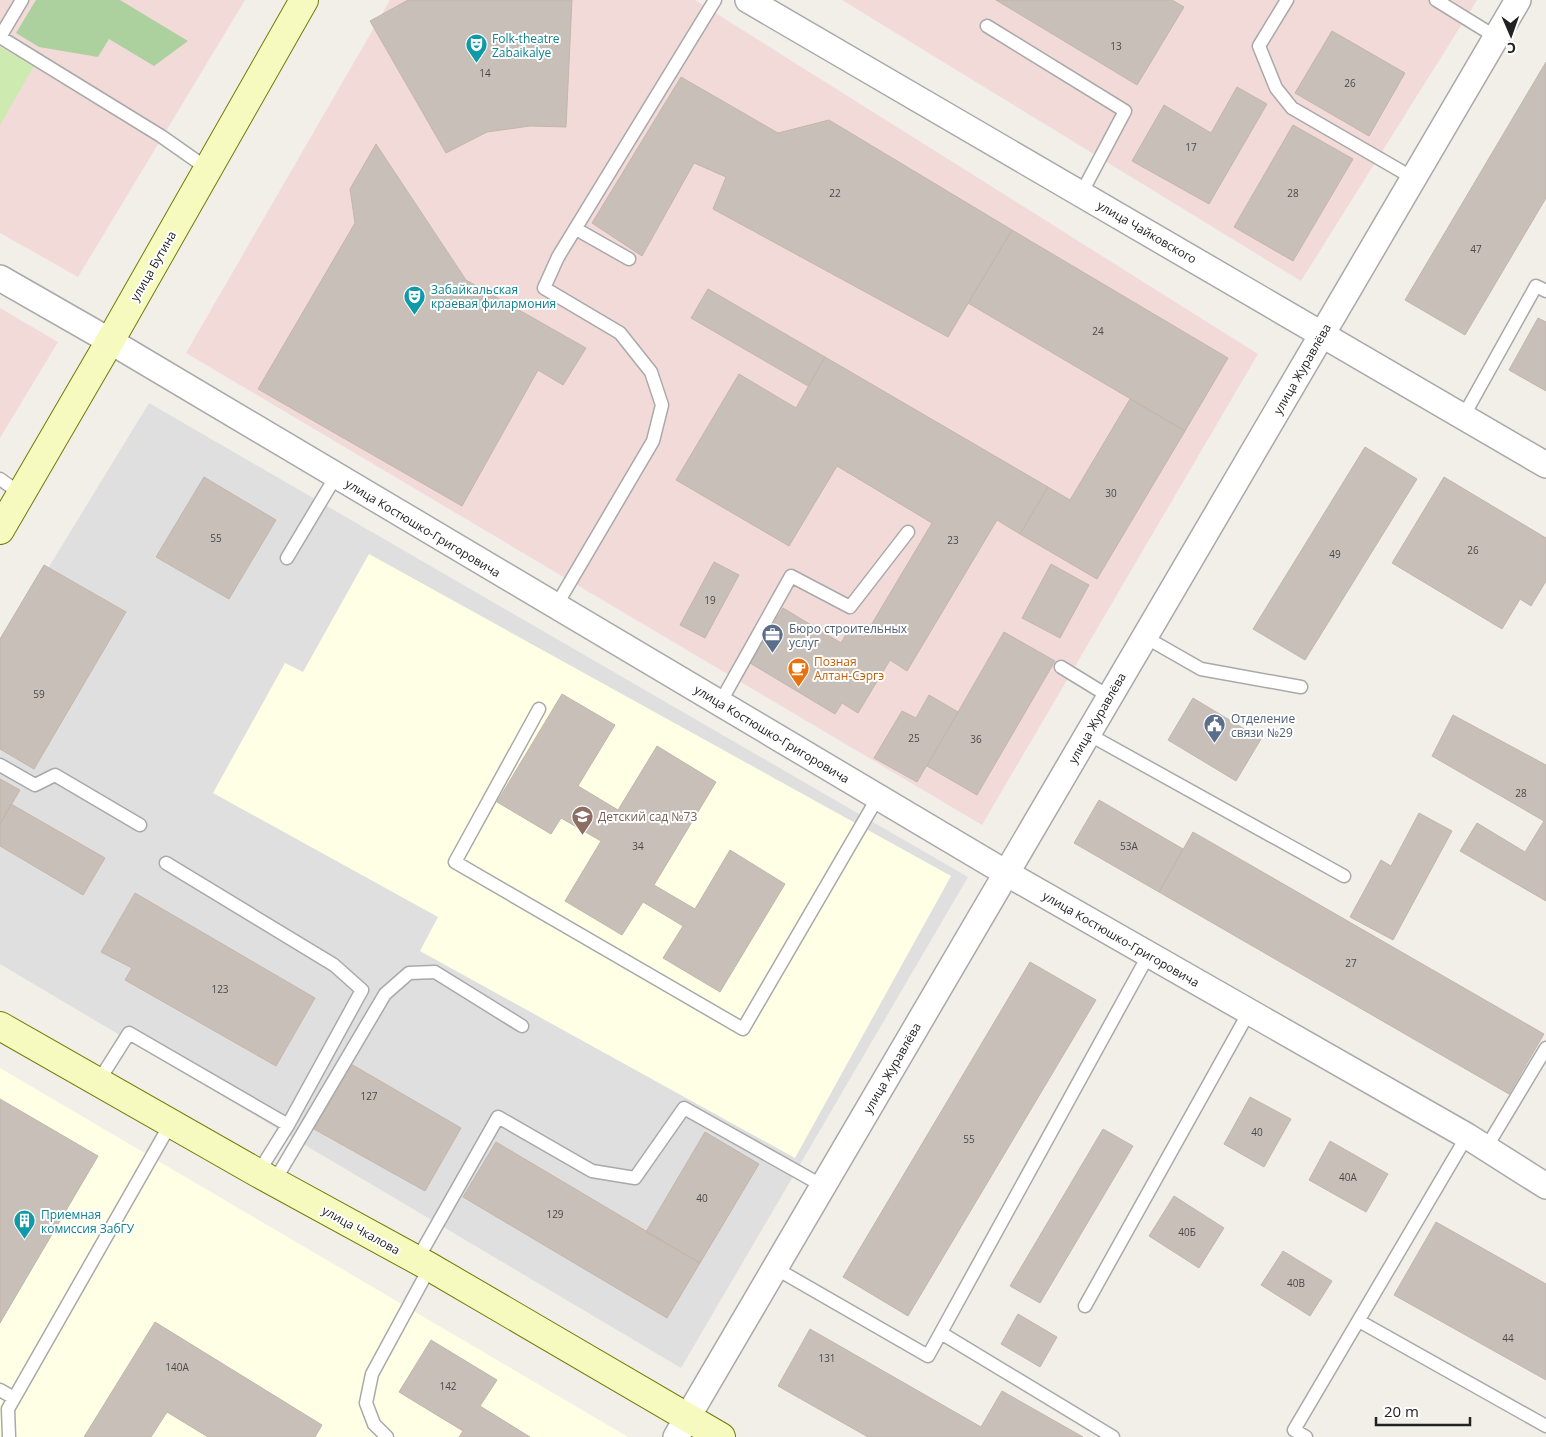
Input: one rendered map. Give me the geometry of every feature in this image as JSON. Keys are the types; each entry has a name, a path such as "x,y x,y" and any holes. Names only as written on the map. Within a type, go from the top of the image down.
{"main road":[{"name":"улица Бутина","path":"0,530 10,487 110,341 304,0"},
{"name":"улица Чкалова","path":"0,1026 266,1178 423,1264 682,1427 721,1437"}],"street":[{"name":"улица Журавлёва","path":"682,1427 1518,0"},
{"name":"улица Чайковского","path":"764,4 1081,194 1546,465"},
{"name":"улица Костюшко-Григоровича","path":"0,278 110,341 1006,873 1477,1142 1546,1186"}],"lane":[{"path":"22,0 0,37 161,136 208,169"},
{"path":"556,606 653,441 662,405 651,372 620,333 544,288 558,257 715,0"},
{"path":"1287,0 1259,46 1276,88 1292,108 1413,178"},
{"path":"1436,0 1496,37"},
{"path":"987,26 1125,111 1081,194"},
{"path":"576,229 629,259"},
{"path":"1463,416 1536,286 1546,291"},
{"path":"287,558 336,476"},
{"path":"720,703 791,576 850,607 908,532"},
{"path":"1145,637 1201,669 1301,687"},
{"path":"1061,667 1110,698"},
{"path":"539,708 454,862 743,1029 878,797"},
{"path":"1088,734 1344,876"},
{"path":"0,765 35,785 55,775 140,824"},
{"path":"166,863 334,965 362,990 288,1125 266,1178"},
{"path":"775,1268 928,1356 1148,954"},
{"path":"266,1178 385,994 409,973 435,972 522,1026"},
{"path":"1085,1306 1249,1012"},
{"path":"98,1082 129,1033 288,1125"},
{"path":"1306,1437 1294,1430 1359,1321 1477,1142 1546,1048"},
{"path":"387,1437 374,1424 366,1403 372,1374 423,1264 498,1117 592,1171 636,1178 684,1108 823,1186"},
{"path":"9,1437 8,1409 171,1123"},
{"path":"1359,1321 1546,1426"},
{"path":"941,1333 1113,1437"},
{"path":"0,1390 14,1398"}],"shaded area":[{"path":"0,0 245,0 78,277 0,233"},
{"path":"390,0 695,0 1258,354 982,825 186,353"},
{"path":"842,0 1477,0 1301,281"},
{"path":"0,308 58,342 0,438"},
{"path":"149,403 968,877 681,1368 0,964 0,647"},
{"name":"Детский сад №73","path":"369,554 951,876 795,1158 420,951 438,917 213,793 285,663 303,672"},
{"path":"0,1068 628,1437 0,1437"}],"green space":[{"path":"36,0 120,0 188,41 154,66 109,39 98,57 39,47 16,33"},
{"path":"0,47 34,66 0,125"}],"building":[{"path":"408,0 572,0 566,127 530,126 487,132 446,153 370,21"},
{"path":"996,0 1172,0 1184,7 1137,85"},
{"path":"1332,31 1405,73 1369,136 1295,93"},
{"path":"1546,62 1546,198 1465,335 1405,300"},
{"path":"681,77 778,133 829,120 1012,230 948,337 713,209 726,177 694,163 642,256 592,223"},
{"path":"1237,87 1267,104 1209,204 1132,161 1164,105 1211,133"},
{"path":"1293,125 1353,159 1293,261 1234,227"},
{"name":"Забайкальская краевая филармония","path":"376,144 466,280 586,348 563,385 538,370 462,506 258,389 355,223 350,189"},
{"path":"1012,230 1228,358 1185,431 968,303"},
{"path":"708,289 825,357 808,386 691,318"},
{"path":"1538,318 1546,322 1546,391 1509,370"},
{"path":"825,357 1048,487 1020,534 997,520 907,671 890,660 858,713 842,703 835,714 750,663 783,608 841,643 849,629 864,637 932,523 837,466 789,546 676,480 739,374 796,408"},
{"path":"1130,399 1185,431 1097,579 1020,534 1048,487 1070,500"},
{"path":"1365,447 1417,479 1305,660 1253,629"},
{"path":"204,477 276,520 229,599 156,557"},
{"path":"1444,477 1546,538 1546,581 1531,606 1520,599 1502,629 1392,563"},
{"path":"714,562 739,575 705,638 680,625"},
{"path":"1051,564 1089,585 1060,638 1022,618"},
{"path":"44,565 126,612 34,769 0,749 0,639"},
{"path":"1004,632 1055,661 977,795 927,766"},
{"path":"562,694 615,725 578,786 618,810 657,746 716,782 654,885 695,909 730,850 785,884 720,992 663,958 683,926 643,902 622,935 565,901 601,841 561,818 551,834 497,802"},
{"path":"929,695 958,712 917,782 874,758 902,711 916,718"},
{"path":"1193,698 1261,739 1236,781 1168,740"},
{"path":"1453,715 1546,765 1546,901 1460,851 1477,823 1525,852 1544,821 1432,756"},
{"path":"0,779 20,790 0,824"},
{"path":"1099,800 1183,849 1159,892 1074,843"},
{"path":"11,804 105,858 83,895 0,846 0,824"},
{"path":"1419,813 1452,831 1393,940 1350,917 1381,860 1391,866"},
{"path":"1193,832 1544,1034 1509,1094 1159,892"},
{"path":"135,893 315,998 276,1066 125,980 132,968 101,952"},
{"path":"1030,962 1096,1000 908,1316 843,1277"},
{"path":"351,1064 461,1128 425,1191 314,1129"},
{"path":"1250,1097 1291,1119 1264,1167 1224,1144"},
{"name":"Приемная комиссия ЗабГУ","path":"0,1099 98,1156 0,1323"},
{"path":"1103,1129 1133,1146 1040,1303 1010,1286"},
{"path":"705,1132 759,1164 700,1263 646,1232"},
{"path":"1330,1141 1388,1174 1366,1212 1309,1180"},
{"path":"496,1142 700,1263 667,1318 463,1197"},
{"path":"1174,1196 1224,1228 1199,1268 1149,1236"},
{"path":"1436,1222 1546,1284 1546,1380 1394,1295"},
{"path":"1283,1251 1332,1281 1310,1316 1261,1285"},
{"path":"1018,1314 1057,1337 1040,1367 1001,1344"},
{"path":"155,1322 322,1425 315,1437 208,1437 167,1412 151,1437 84,1437"},
{"path":"810,1329 981,1427 1002,1391 1083,1437 868,1437 778,1386"},
{"path":"431,1340 497,1380 480,1406 530,1437 459,1437 463,1431 399,1392"}],"place":[{"name":"Folk-theatre Zabaikalye","path":"476,64"},
{"name":"Забайкальская краевая филармония","path":"415,315"},
{"name":"Бюро строительных услуг","path":"773,654"},
{"name":"Позная Алтан-Сэргэ","path":"798,687"},
{"name":"Отделение связи №29","path":"1215,744"},
{"name":"Детский сад №73","path":"582,835"},
{"name":"Приемная комиссия ЗабГУ","path":"25,1240"}]}
